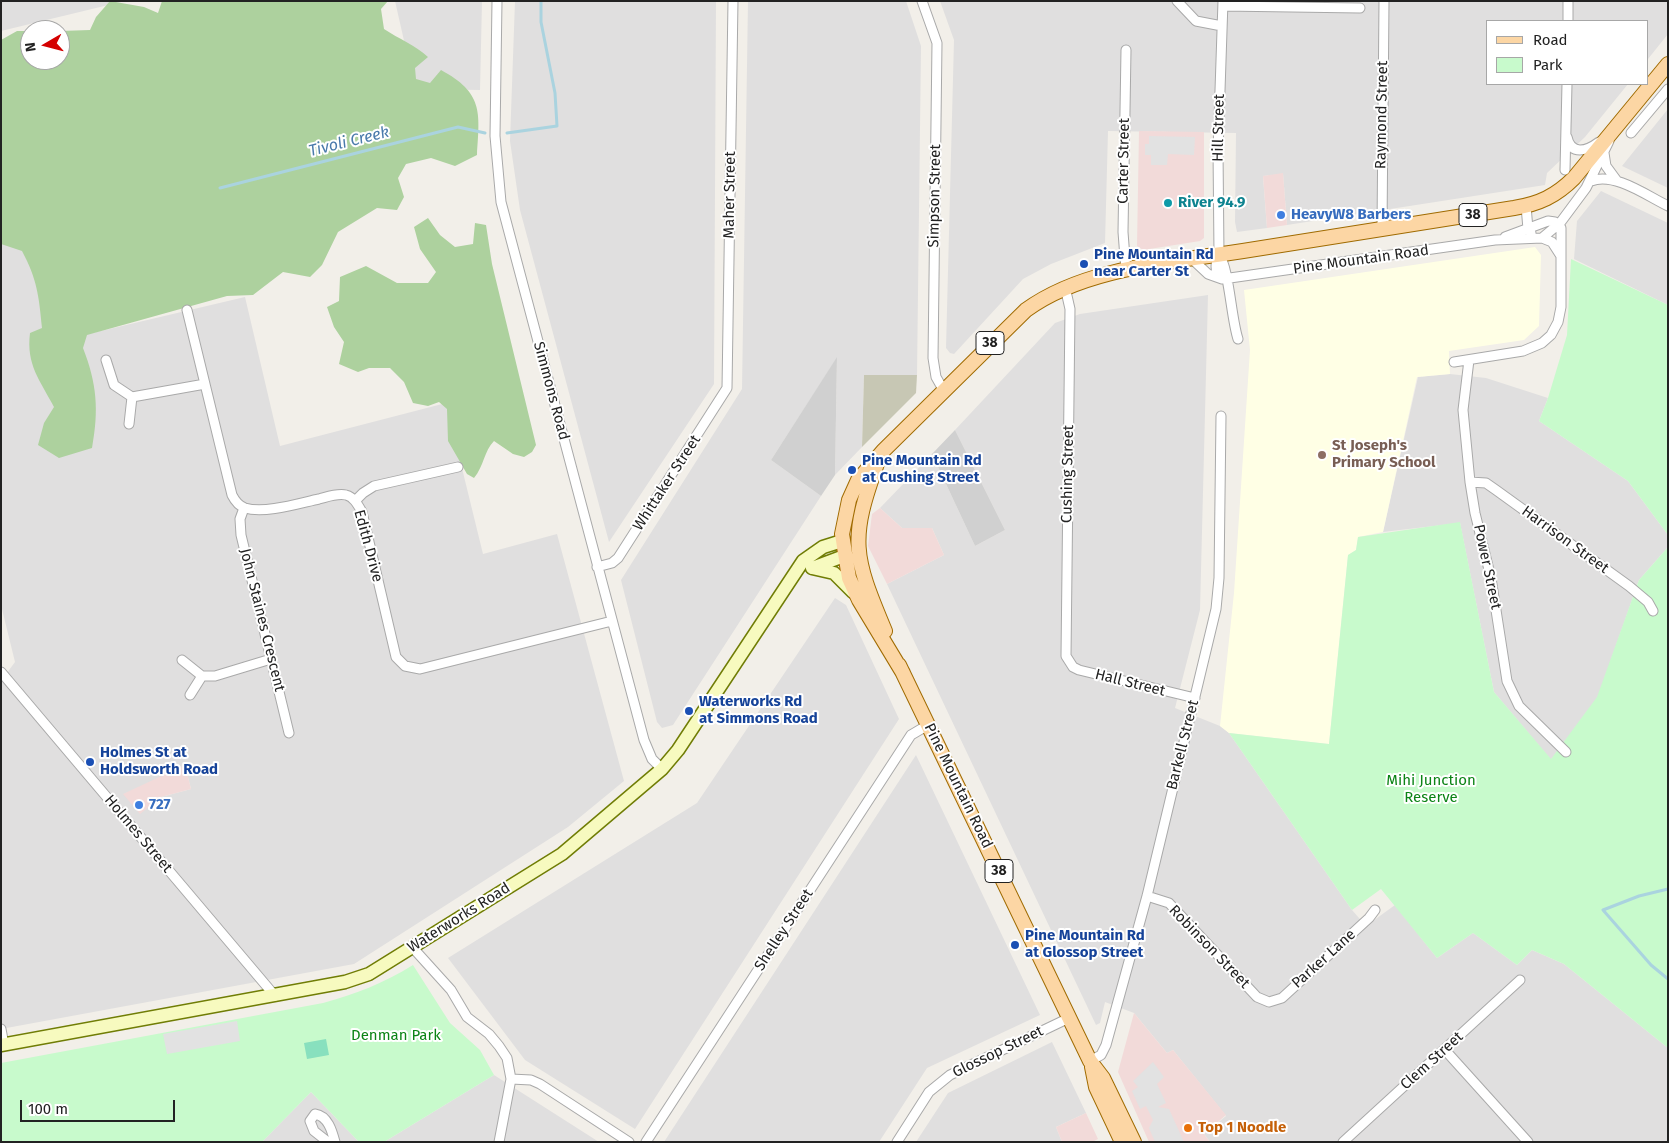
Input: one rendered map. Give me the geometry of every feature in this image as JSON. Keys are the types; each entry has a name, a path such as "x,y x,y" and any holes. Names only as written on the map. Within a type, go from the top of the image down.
{"main road":[{"name":"Pine Mountain Road","path":"903,673 859,600 849,578 842,541 847,506 858,480 1015,318 1038,301 1065,287 1126,271 1526,206 1550,198 1560,191 1613,132 1668,64"},
{"name":"Pine Mountain Road","path":"880,456 862,506 858,546 865,585 903,673 1069,1018 1090,1061 1103,1078 1134,1142"},
{"path":"842,541 858,546"},
{"name":"Waterworks Road","path":"3,1045 354,980 413,948 562,854 662,769 678,750 790,580 808,556 828,545 842,541"},
{"path":"844,556 858,546"},
{"name":"Waterworks Road","path":"790,580 812,568 844,556"},
{"path":"812,568 834,573 859,600"},
{"name":"Pine Mountain Road","path":"1090,1061 1096,1087 1122,1142"}],"street":[{"name":"Simmons Road","path":"497,1 495,136 501,202 646,748 652,759 662,769"},
{"name":"Maher Street","path":"727,388 733,1"},
{"name":"Simpson Street","path":"922,1 937,43 933,358 936,377 944,391"},
{"path":"1177,1 1196,21 1222,26"},
{"name":"Raymond Street","path":"1382,228 1384,1"},
{"path":"1568,1 1568,20"},
{"path":"1223,4 1360,8"},
{"name":"Hill Street","path":"1219,255 1218,150 1223,4"},
{"name":"Carter Street","path":"1126,50 1123,232 1126,271"},
{"path":"1565,170 1567,85"},
{"path":"1631,133 1668,89"},
{"path":"1566,134 1572,147 1584,151 1592,148 1613,132"},
{"name":"Pine Mountain Road","path":"1226,279 1495,240 1539,238 1558,225 1590,181 1613,132"},
{"path":"1604,153 1606,166 1617,181"},
{"path":"1590,181 1599,179 1617,181 1668,206"},
{"path":"1526,206 1528,229 1539,238 1552,242 1561,256"},
{"name":"Pine Mountain Road","path":"1495,240 1549,221 1558,225"},
{"path":"1454,362 1523,351 1542,344 1551,335 1560,314 1563,234 1558,225"},
{"path":"1219,255 1216,267 1218,274 1226,279"},
{"path":"1192,259 1212,276 1226,279"},
{"path":"1226,279 1231,316 1238,339"},
{"name":"Cushing Street","path":"1065,287 1070,310 1066,650 1069,662"},
{"path":"187,310 232,495 237,503 244,508"},
{"path":"106,360 114,384 132,397 205,384"},
{"name":"Power Street","path":"1469,360 1463,410 1470,482 1475,513 1491,578 1507,681 1519,706 1566,752"},
{"name":"Whittaker Street","path":"597,567 612,563 621,553 727,388"},
{"path":"129,424 132,397"},
{"name":"Barkell Street","path":"1090,1061 1101,1055 1106,1045 1148,896 1218,593 1221,416"},
{"path":"355,501 374,486 458,467"},
{"name":"Harrison Street","path":"1470,482 1486,483 1496,490 1629,586 1648,602 1653,611"},
{"name":"Edith Drive","path":"244,508 291,505 337,495 348,495 355,501 362,512 396,657 405,666 420,669 612,622"},
{"name":"John Staines Crescent","path":"244,508 240,519 241,535 289,732"},
{"path":"182,660 202,676 215,676 271,659"},
{"name":"Hall Street","path":"1069,662 1079,670 1195,698"},
{"name":"Holmes Street","path":"1,672 275,996"},
{"path":"190,695 202,676"},
{"name":"Shelley Street","path":"646,1142 911,735 928,725"},
{"name":"Robinson Street","path":"1148,896 1169,903 1257,997 1269,1002"},
{"name":"Parker Lane","path":"1269,1002 1282,998 1369,918 1374,910"},
{"path":"413,948 451,990 466,1017 489,1034 507,1058 511,1079 499,1142"},
{"name":"Clem Street","path":"1343,1142 1520,980"},
{"name":"Glossop Street","path":"897,1142 929,1092 950,1075 1069,1018"},
{"path":"1,1029 3,1045"},
{"path":"1445,1050 1528,1142"},
{"path":"511,1079 531,1080 540,1084 629,1142"},
{"path":"328,1142 314,1131 310,1121 315,1114 320,1115 328,1122 335,1142"}],"shaded area":[{"path":"1,1 125,1 46,20 20,20 20,26 1,31"},
{"path":"395,1 482,1 480,90 415,89"},
{"path":"515,1 716,1 714,384 609,542 520,210 510,141"},
{"path":"748,1 906,1 921,46 917,375 864,375 862,447 835,475 837,358 771,460 821,496 673,725 662,728 657,722 621,580 742,389"},
{"path":"940,1 1668,1 1668,34 1649,58 1649,20 1486,20 1486,85 1627,85 1585,137 1547,173 1545,185 1287,225 1283,174 1263,176 1267,228 1237,232 1235,222 1236,133 1108,131 1105,243 1051,264 1023,279 954,354 950,353 946,348 954,40"},
{"path":"1668,109 1668,188 1622,166"},
{"path":"1139,131 1204,132 1204,238 1200,241 1143,250 1137,246"},
{"path":"1149,136 1195,137 1194,155 1168,154 1167,165 1151,165 1151,155 1145,155 1145,144 1149,144"},
{"path":"1283,173 1287,225 1267,228 1263,176"},
{"path":"15,186 54,342 245,297 280,446 446,403 483,554 557,534 624,781 568,827 354,964 1,1029 1,681 15,662 1,605 1,190","holes":["185,766 191,789 161,797"]},
{"path":"1601,191 1668,223 1668,305 1574,259 1577,221"},
{"name":"St Joseph's Primary School","path":"1535,247 1541,255 1539,326 1524,340 1449,351 1450,374 1417,377 1383,532 1358,537 1356,550 1348,555 1329,744 1229,733 1220,726 1234,593 1250,350 1244,290"},
{"path":"1208,295 1200,610 1175,708 1220,726 1229,733 1352,910 1366,926 1395,905 1437,958 1473,933 1517,965 1532,950 1564,964 1668,1048 1668,1142 1210,1142 1204,1134 1226,1116 1173,1050 1167,1053 1134,1013 1105,1002 1100,1023 1096,1025 887,584 944,555 932,528 902,528 880,508 932,454 975,546 1005,530 955,430 1055,323 1080,314"},
{"path":"837,357 835,475 821,496 771,460"},
{"path":"1450,374 1486,378 1548,398 1539,421 1628,481 1668,535 1668,547 1639,580 1598,697 1551,760 1494,692 1460,523 1383,532 1418,377"},
{"path":"864,375 917,375 916,393 862,447"},
{"path":"955,430 1005,530 975,546 932,454"},
{"path":"880,508 902,528 932,528 944,555 887,584 868,546 872,514"},
{"path":"835,598 846,605 899,719 635,1129 525,1060 448,958 697,803"},
{"path":"916,755 1040,1015 927,1068 879,1142 664,1142"},
{"path":"185,765 191,789 161,797 140,814 123,794"},
{"path":"1134,1013 1167,1053 1173,1050 1226,1115 1204,1134 1210,1142 1149,1142 1118,1072"},
{"path":"237,1021 240,1041 167,1054 163,1034"},
{"path":"1052,1042 1086,1113 1056,1127 1062,1142 916,1142 948,1093"},
{"path":"1153,1062 1164,1077 1157,1084 1166,1103 1158,1107 1169,1109 1184,1142 1155,1142 1149,1128 1153,1120 1146,1106 1140,1109 1132,1091 1138,1087 1133,1081"},
{"path":"494,1075 599,1142 384,1142"},
{"path":"311,1092 359,1142 262,1142"},
{"path":"1086,1113 1098,1139 1092,1142 1062,1142 1056,1127"}],"green space":[{"path":"110,1 144,7 158,13 162,1 388,1 381,9 384,29 428,57 415,68 416,79 430,83 441,70 455,78 472,95 476,105 479,126 477,155 455,166 431,158 406,164 398,178 404,197 397,210 377,208 338,232 322,265 310,277 283,272 253,295 227,296 87,335 83,348 94,385 96,409 92,448 59,458 38,445 44,423 54,407 35,372 30,354 30,333 42,328 34,279 22,251 1,244 1,40 20,31 20,70 70,70 70,31 90,30 96,17"},
{"path":"428,218 440,235 455,247 473,244 475,223 486,225 492,264 536,445 532,452 524,457 513,454 494,441 474,478 467,474 448,441 447,409 439,402 428,406 413,403 404,382 390,368 369,368 358,372 339,364 344,342 334,327 327,307 339,301 340,277 366,266 397,283 428,283 436,272 420,249 414,227"},
{"path":"1571,259 1668,305 1668,535 1628,481 1539,421 1567,335"},
{"name":"Mihi Junction Reserve","path":"1460,522 1494,692 1551,759 1597,697 1639,580 1668,547 1668,1048 1564,964 1532,950 1517,965 1473,933 1437,958 1381,889 1352,910 1229,733 1329,744 1348,555 1356,550 1358,537"},
{"name":"Denman Park","path":"413,965 450,1023 480,1050 494,1075 384,1142 359,1142 311,1092 262,1142 1,1142 1,1063 323,1003 370,987"},
{"path":"326,1039 329,1055 307,1059 304,1043"}],"waterway":[{"name":"Tivoli Creek","path":"507,133 557,126 555,93 541,22 541,1"},
{"name":"Tivoli Creek","path":"220,188 458,127 485,133"},
{"path":"1668,889 1639,896 1603,910 1651,965 1668,979"}],"place":[{"name":"River 94.9","path":"1168,203"},
{"name":"HeavyW8 Barbers","path":"1281,215"},
{"name":"Pine Mountain Rd near Carter St","path":"1084,264"},
{"name":"St Joseph's Primary School","path":"1322,455"},
{"name":"Pine Mountain Rd at Cushing Street","path":"852,470"},
{"name":"Waterworks Rd at Simmons Road","path":"689,711"},
{"name":"Holmes St at Holdsworth Road","path":"90,762"},
{"name":"727","path":"139,805"},
{"name":"Pine Mountain Rd at Glossop Street","path":"1015,945"},
{"name":"Top 1 Noodle","path":"1188,1128"}]}
